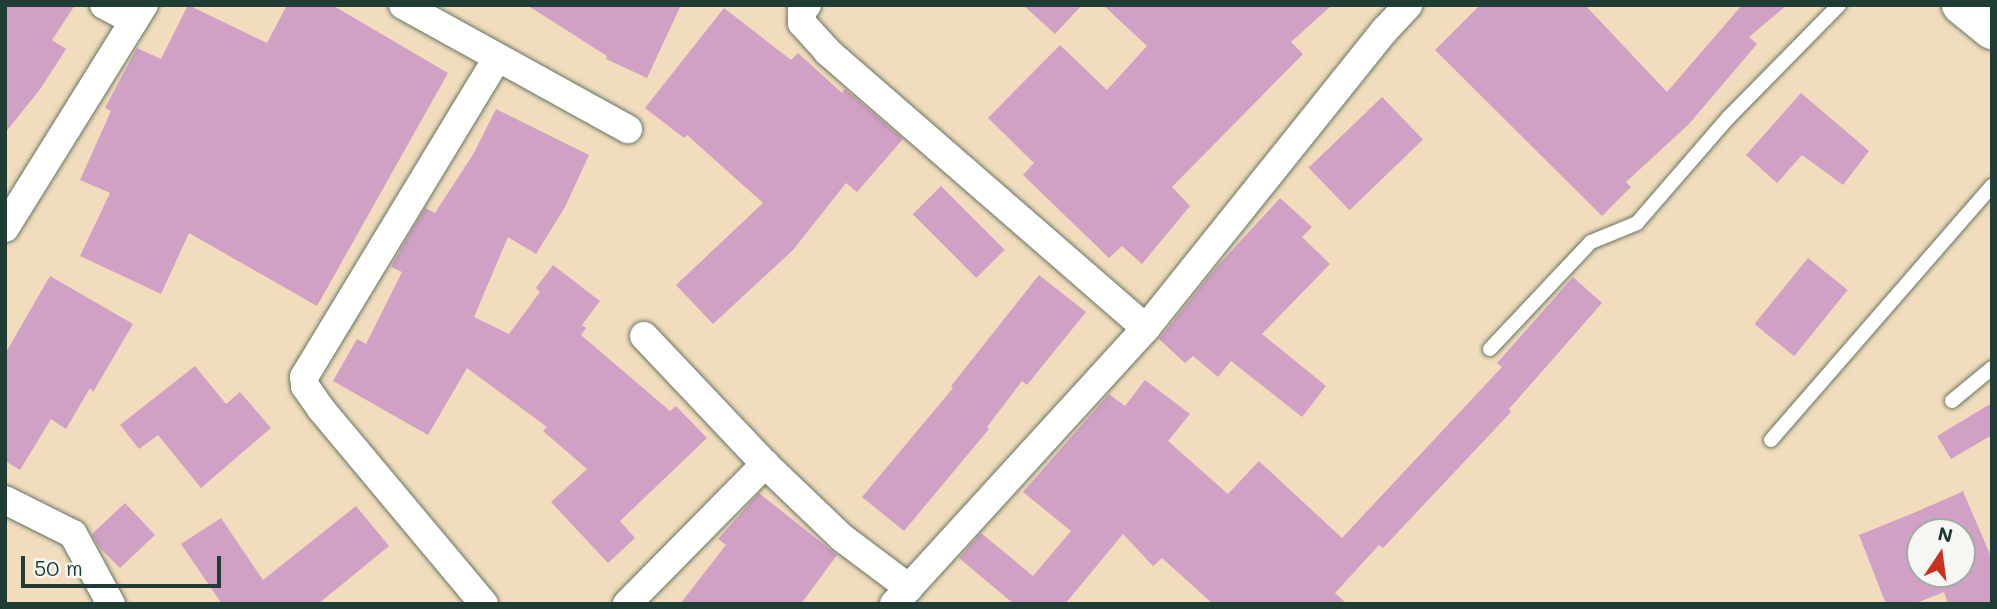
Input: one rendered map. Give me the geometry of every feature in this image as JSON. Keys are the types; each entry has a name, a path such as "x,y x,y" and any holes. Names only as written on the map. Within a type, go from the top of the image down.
{"highway":[{"path":"1961,5 1992,30"}],"street":[{"path":"5,228 139,13 104,5"},
{"path":"403,5 628,129"},
{"path":"807,5 802,11 803,23 828,52 1146,328"},
{"path":"644,336 765,464 902,596 1146,328 1385,30 1408,5"},
{"path":"484,604 321,409 305,386 304,377 497,58"},
{"path":"627,604 765,464"},
{"path":"5,500 73,534 111,604"}],"lane":[{"path":"1490,349 1591,242 1637,223 1728,118 1839,5"},
{"path":"1771,440 1992,186"},
{"path":"1952,401 1992,368"}],"building":[{"path":"5,5 75,5 52,40 66,49 41,88 5,133"},
{"path":"188,5 267,43 287,5 332,5 448,73 317,306 189,233 161,294 80,256 110,193 80,180 111,111 105,108 137,48 161,59"},
{"path":"527,5 681,5 647,78 606,59 607,56"},
{"path":"1023,5 1082,5 1055,34"},
{"path":"1103,5 1332,5 1291,42 1303,54 1172,187 1190,206 1142,264 1122,246 1109,258 1023,175 1034,163 988,118 1060,45 1107,90 1147,46"},
{"path":"1480,5 1585,5 1667,92 1742,5 1787,5 1749,37 1757,44 1689,124 1626,182 1631,187 1602,216 1435,50"},
{"path":"724,8 791,60 798,53 842,93 845,89 903,139 857,192 846,183 793,250 713,324 676,285 763,203 687,135 684,138 645,108"},
{"path":"1801,93 1869,151 1843,185 1802,155 1777,183 1746,155"},
{"path":"1382,97 1423,139 1350,210 1309,168"},
{"path":"496,109 589,155 565,207 536,254 508,237 474,317 509,334 540,292 536,288 553,265 600,301 582,325 586,328 581,335 670,411 676,406 707,438 620,521 635,538 608,563 551,502 587,469 543,431 547,427 467,368 428,435 333,381 357,339 366,344 402,272 391,267 425,208 435,213 474,153"},
{"path":"941,186 1005,250 976,278 913,214"},
{"path":"1280,198 1312,227 1302,237 1330,264 1262,334 1326,386 1302,417 1231,361 1218,377 1193,356 1185,363 1159,339 1215,269"},
{"path":"1808,258 1848,290 1794,356 1755,324"},
{"path":"1039,275 1086,312 1027,385 1022,381 987,427 989,429 904,531 862,497 953,388 951,386"},
{"path":"50,276 133,324 93,392 90,388 66,429 51,419 20,470 5,461 5,354"},
{"path":"1573,277 1602,303 1509,409 1511,412 1383,548 1379,545 1335,593 1347,604 1213,604 1162,558 1153,566 1123,534 1065,604 1014,604 959,558 981,533 1033,576 1071,531 1023,492 1109,394 1125,406 1145,380 1190,414 1168,441 1228,494 1259,461 1342,538 1502,367 1497,363"},
{"path":"195,366 226,404 240,392 271,428 201,488 158,435 139,449 120,425"},
{"path":"1992,403 1992,435 1951,459 1937,436"},
{"path":"1962,489 1974,518 1906,518 1906,588 1976,588 1976,522 1992,559 1992,604 1948,604 1944,592 1914,604 1886,604 1859,535 1962,492"},
{"path":"759,493 837,555 801,604 680,604 726,545 718,539"},
{"path":"125,503 155,535 120,568 99,547 92,534"},
{"path":"356,506 389,546 318,604 222,604 181,544 221,518 263,580"}]}
